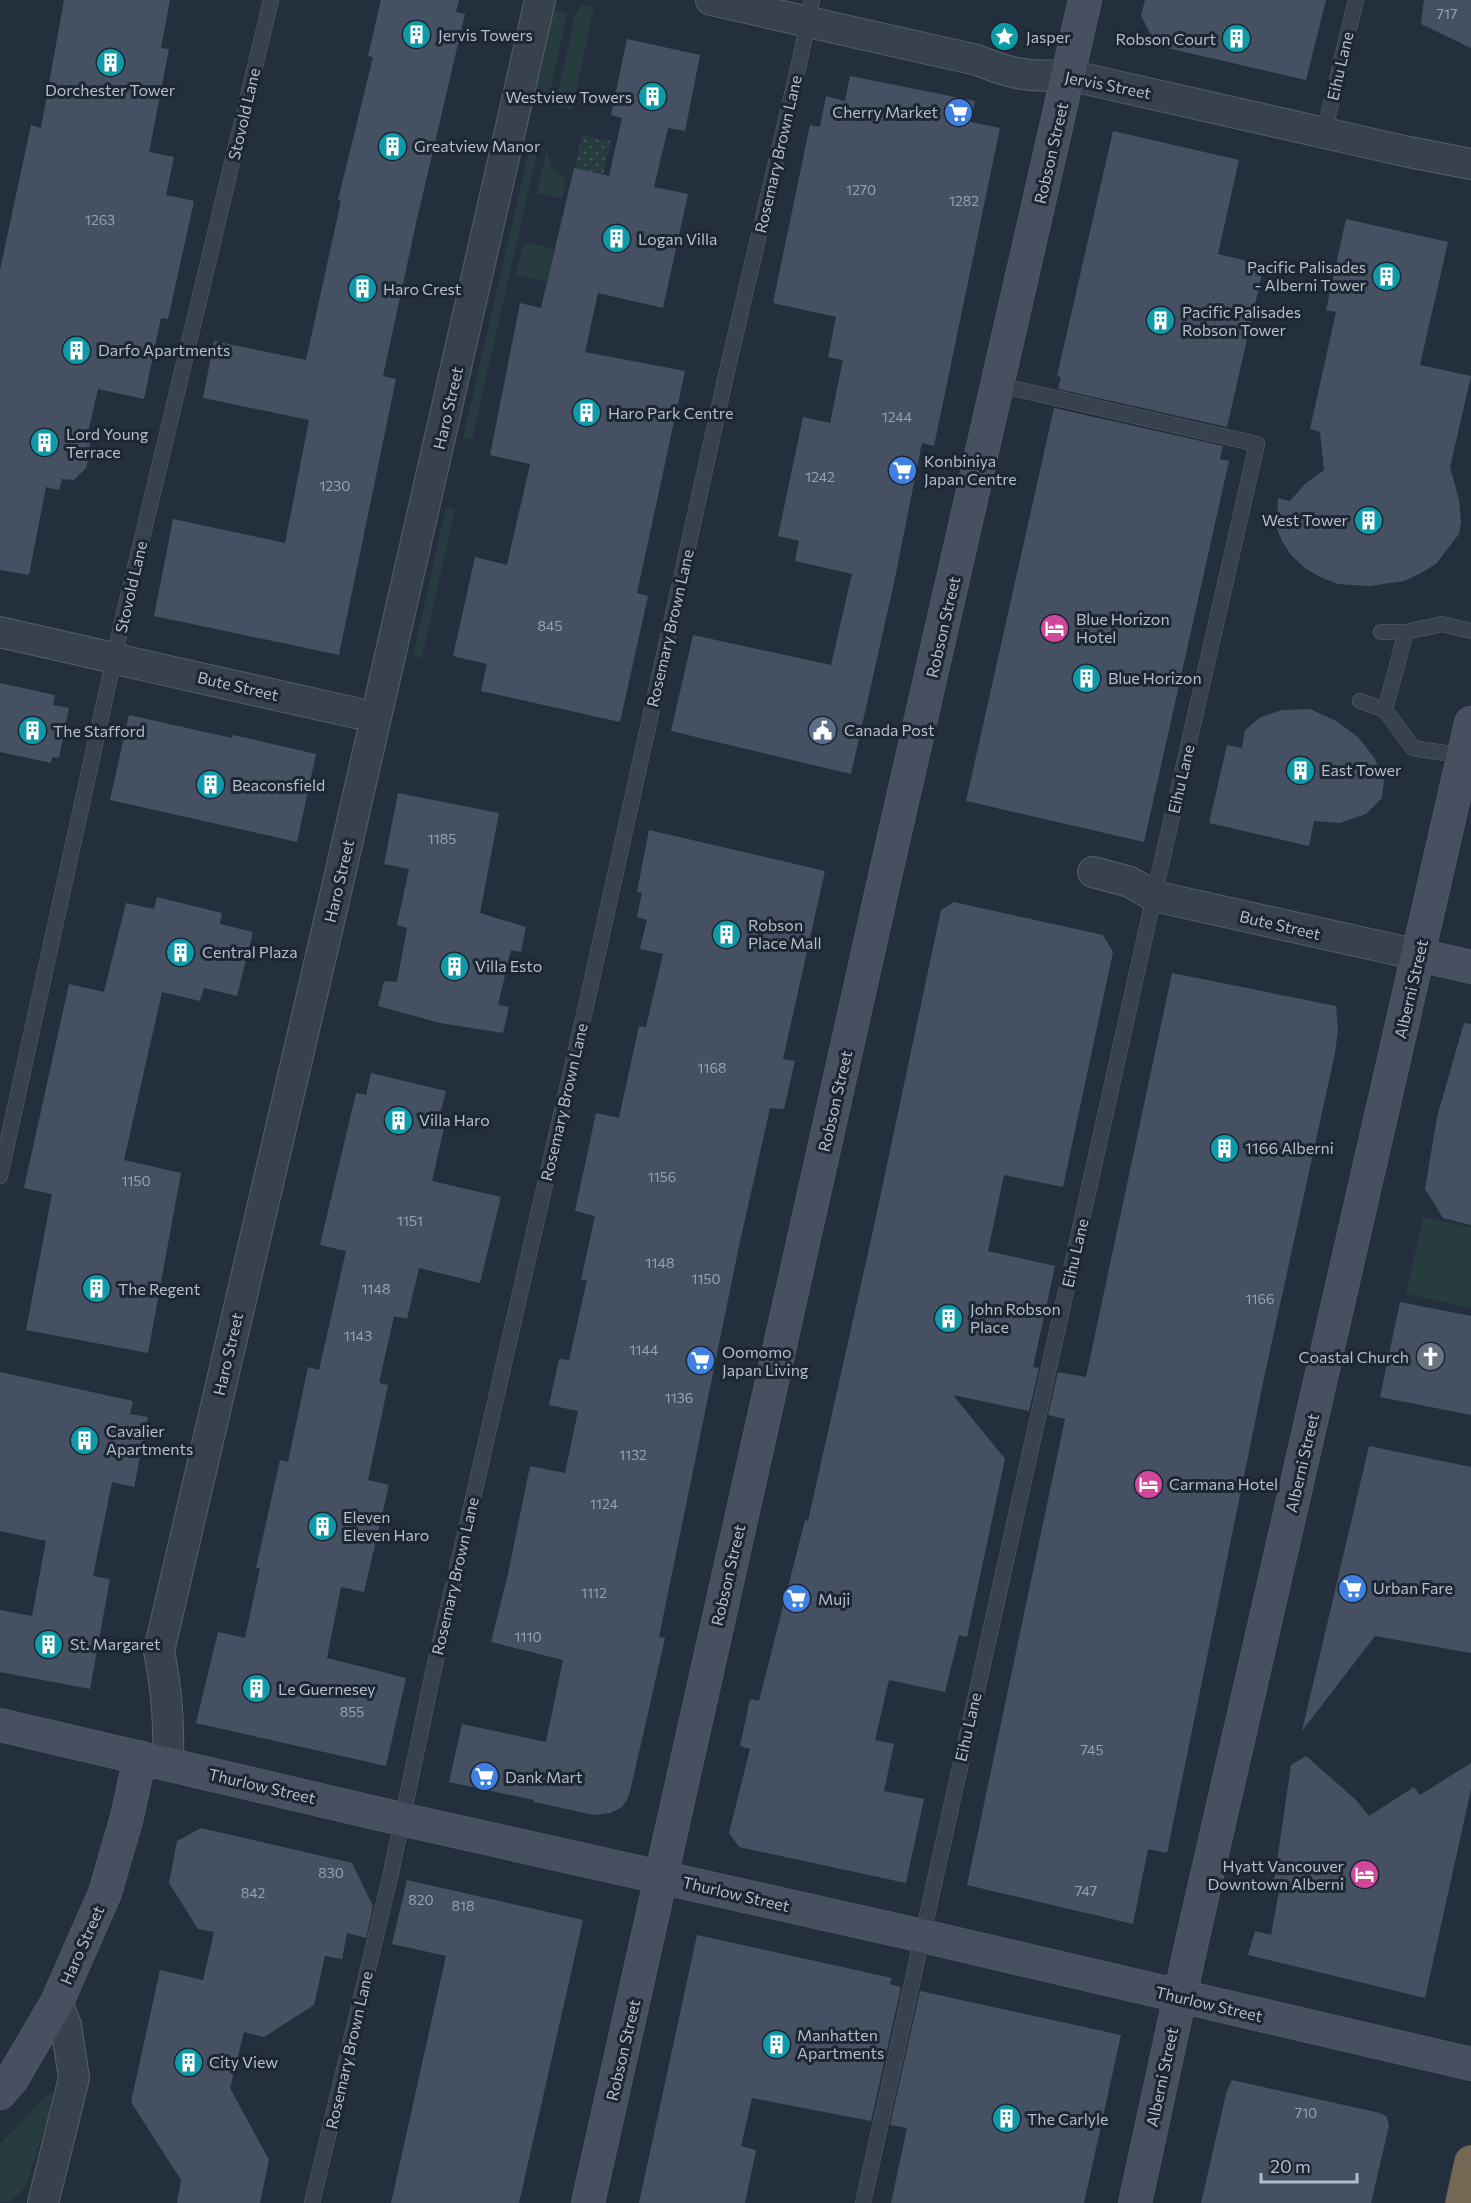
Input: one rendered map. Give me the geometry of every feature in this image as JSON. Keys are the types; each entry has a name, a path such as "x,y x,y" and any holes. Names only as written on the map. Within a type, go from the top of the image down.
{"highway":[{"path":"1462,2203 1471,2162"}],"main road":[{"name":"Robson Street","path":"588,2203 886,872 999,385 1085,0"},
{"name":"Alberni Street","path":"1135,2203 1471,723"},
{"name":"Bute Street","path":"1419,955 1471,967"},
{"name":"Thurlow Street","path":"0,1725 1471,2064"},
{"name":"Haro Street","path":"57,2002 105,1893 127,1817 154,1760"},
{"path":"0,2093 12,2079 57,2002"}],"street":[{"name":"Haro Street","path":"154,1760 169,1725 167,1688 159,1651 275,1147 387,679 540,0"},
{"name":"Jervis Street","path":"711,0 810,11 977,60 1000,70 1032,77 1068,75 1471,164"},
{"name":"Bute Street","path":"0,632 356,713"},
{"name":"Bute Street","path":"1093,872 1130,882 1154,896 1419,955"},
{"name":"Haro Street","path":"43,2203 74,2078 66,2025 57,2002"}],"lane":[{"name":"Stovold Lane","path":"0,1176 117,659 271,0"},
{"name":"Eihu Lane","path":"1324,133 1356,0"},
{"name":"Rosemary Brown Lane","path":"312,2203 391,1873 401,1819 810,11"},
{"name":"Eihu Lane","path":"863,2203 1257,444 999,385"},
{"path":"1381,632 1406,632 1442,624 1471,631"},
{"path":"1386,710 1406,632"},
{"path":"1360,701 1386,710 1413,748 1464,756"}],"green space":[{"path":"583,5 594,8 572,109 555,106 575,15"},
{"path":"551,10 567,14 547,105 535,95 534,86"},
{"path":"582,135 611,141 602,179 574,172"},
{"path":"530,146 538,148 472,440 463,438"},
{"path":"546,152 556,171 566,179 562,199 537,193"},
{"path":"524,242 554,249 547,282 516,275"},
{"path":"446,507 455,509 422,658 413,656"},
{"path":"1423,1217 1471,1227 1471,1308 1406,1294"},
{"path":"52,2093 49,2114 26,2187 11,2201 0,2202 0,2144 48,2094"}],"building":[{"path":"64,0 170,0 161,48 169,49 149,152 174,157 166,195 194,201 168,319 161,318 144,399 98,389 89,428 90,452 86,468 74,480 62,479 59,490 46,487 29,575 0,570 0,270 31,125 41,128"},
{"path":"381,0 459,0 456,12 465,14 383,376 396,379 339,655 154,616 173,519 285,543 309,420 203,398 214,341 306,360 341,201 338,200 373,57 368,56"},
{"name":"Robson Court","path":"1145,0 1326,0 1306,80 1163,47 1150,33 1141,16"},
{"path":"1424,0 1471,0 1471,48 1421,24"},
{"path":"627,39 700,55 685,131 668,128 654,187 688,194 663,308 598,293 585,352 685,371 637,593 648,596 620,722 481,691 487,664 453,656 475,557 507,565 530,464 490,455 520,303 541,308 574,168 609,176 622,118 611,115"},
{"path":"850,76 975,101 971,122 1000,128 934,446 922,443 894,583 851,774 671,731 693,635 831,665 852,574 795,561 799,541 778,536 803,417 830,423 843,360 828,357 836,317 773,303 810,125 820,127 826,96 845,101"},
{"name":"Pacific Palisades Robson Tower","path":"1113,131 1239,160 1218,254 1264,265 1227,427 1058,389 1061,377 1057,376"},
{"path":"1346,219 1448,242 1420,365 1471,376 1450,467 1459,500 1461,522 1459,534 1436,564 1421,573 1404,581 1370,586 1338,584 1305,568 1291,555 1277,529 1278,498 1290,501 1305,484 1324,470 1320,432 1310,429 1336,312 1326,310"},
{"name":"Blue Horizon","path":"1054,408 1223,446 1220,459 1229,461 1144,842 966,801"},
{"name":"The Stafford","path":"0,683 55,695 53,705 69,708 59,758 52,757 51,763 0,752"},
{"name":"East Tower","path":"1310,709 1336,721 1358,737 1375,759 1384,781 1382,798 1366,814 1340,823 1314,821 1309,846 1209,823 1227,745 1242,748 1245,730 1261,717 1282,710"},
{"name":"Beaconsfield","path":"129,715 316,754 297,842 110,800"},
{"path":"398,793 499,813 480,913 526,927 521,952 511,950 498,1005 509,1007 503,1033 440,1023 378,1006 384,981 397,982 407,928 397,925 409,869 384,864"},
{"path":"649,830 825,871 783,1059 795,1061 784,1109 770,1108 739,1246 659,1637 665,1638 630,1792 622,1807 610,1813 594,1815 449,1782 462,1724 546,1742 563,1660 491,1642 508,1574 530,1466 565,1473 578,1411 549,1405 559,1359 569,1360 587,1280 581,1280 595,1216 575,1211 596,1113 619,1118 639,1026 646,1027 663,954 640,949 647,920 637,917 642,893 637,892"},
{"path":"157,897 222,913 220,924 253,932 237,996 204,988 200,1001 162,992 124,1160 181,1173 148,1353 26,1330 52,1194 24,1188 69,984 104,992 126,903 154,909"},
{"path":"954,902 1103,935 1113,952 1063,1187 1004,1175 988,1251 1055,1266 1033,1367 1039,1368 1029,1411 953,1395 1005,1459 967,1637 959,1635 945,1692 889,1680 875,1740 894,1744 884,1791 924,1799 906,1883 739,1847 729,1833 750,1749 740,1746 750,1699 759,1701 805,1520 808,1521 941,910"},
{"path":"1172,973 1336,1006 1338,1030 1167,1853 1148,1849 1133,1924 967,1885 1065,1419 1048,1415 1058,1372 1086,1377"},
{"path":"1464,1023 1471,1024 1471,1225 1443,1218 1425,1189 1437,1117"},
{"path":"371,1073 446,1091 440,1114 447,1115 432,1181 501,1197 480,1283 419,1268 407,1319 394,1316 379,1383 388,1385 368,1480 389,1485 364,1592 341,1587 327,1658 406,1678 386,1766 196,1723 218,1632 245,1638 260,1568 256,1568 280,1460 288,1462 308,1367 319,1370 346,1251 320,1245 356,1093 366,1095"},
{"name":"Coastal Church","path":"1400,1302 1471,1316 1471,1415 1380,1397"},
{"path":"0,1372 133,1401 130,1414 148,1417 134,1487 112,1482 93,1576 110,1579 90,1689 0,1672 0,1610 32,1616 46,1541 0,1531"},
{"path":"1369,1446 1471,1467 1471,1653 1375,1636 1302,1731"},
{"name":"Hyatt Vancouver Downtown Alberni","path":"1306,1756 1356,1800 1369,1816 1414,1787 1420,1795 1471,1763 1471,1789 1425,1998 1248,1955 1255,1931 1271,1935 1279,1891 1274,1882 1291,1765"},
{"path":"201,1828 352,1863 373,1906 366,1938 347,1933 342,1959 325,1956 314,2005 264,2037 244,2032 230,2088 269,2160 260,2203 177,2203 181,2180 131,2102 160,1970 203,1980 214,1932 198,1929 169,1883 177,1841"},
{"path":"407,1880 583,1920 519,2203 391,2203 446,1956 392,1944"},
{"name":"Manhatten Apartments","path":"697,1935 892,1978 890,1984 901,1987 871,2121 752,2098 741,2146 756,2150 745,2203 639,2203"},
{"name":"The Carlyle","path":"920,1991 1121,2035 1084,2203 891,2203 907,2128 890,2125"},
{"path":"1232,2080 1380,2113 1387,2117 1389,2126 1371,2203 1201,2203 1227,2090"}],"place":[{"name":"Jervis Towers","path":"417,35"},
{"name":"Jasper","path":"1005,37"},
{"name":"Robson Court","path":"1237,39"},
{"name":"Dorchester Tower","path":"110,62"},
{"name":"Westview Towers","path":"653,97"},
{"name":"Cherry Market","path":"959,112"},
{"name":"Greatview Manor","path":"393,146"},
{"name":"Logan Villa","path":"617,239"},
{"name":"Pacific Palisades - Alberni Tower","path":"1387,276"},
{"name":"Haro Crest","path":"362,289"},
{"name":"Pacific Palisades Robson Tower","path":"1161,321"},
{"name":"Darfo Apartments","path":"77,350"},
{"name":"Haro Park Centre","path":"587,413"},
{"name":"Lord Young Terrace","path":"45,443"},
{"name":"Konbiniya Japan Centre","path":"903,470"},
{"name":"West Tower","path":"1369,520"},
{"name":"Blue Horizon Hotel","path":"1055,628"},
{"name":"Blue Horizon","path":"1087,678"},
{"name":"Canada Post","path":"823,730"},
{"name":"The Stafford","path":"32,731"},
{"name":"East Tower","path":"1300,770"},
{"name":"Beaconsfield","path":"211,785"},
{"name":"Robson Place Mall","path":"727,934"},
{"name":"Central Plaza","path":"181,952"},
{"name":"Villa Esto","path":"454,966"},
{"name":"Villa Haro","path":"398,1120"},
{"name":"1166 Alberni","path":"1224,1148"},
{"name":"The Regent","path":"97,1289"},
{"name":"John Robson Place","path":"949,1318"},
{"name":"Coastal Church","path":"1430,1357"},
{"name":"Oomomo Japan Living","path":"701,1361"},
{"name":"Cavalier Apartments","path":"85,1440"},
{"name":"Carmana Hotel","path":"1148,1484"},
{"name":"Eleven Eleven Haro","path":"322,1526"},
{"name":"Urban Fare","path":"1352,1588"},
{"name":"Muji","path":"797,1599"},
{"name":"St. Margaret","path":"49,1644"},
{"name":"Le Guernesey","path":"257,1689"},
{"name":"Dank Mart","path":"484,1777"},
{"name":"Hyatt Vancouver Downtown Alberni","path":"1365,1875"},
{"name":"Manhatten Apartments","path":"776,2044"},
{"name":"City View","path":"188,2062"},
{"name":"The Carlyle","path":"1006,2119"}]}
